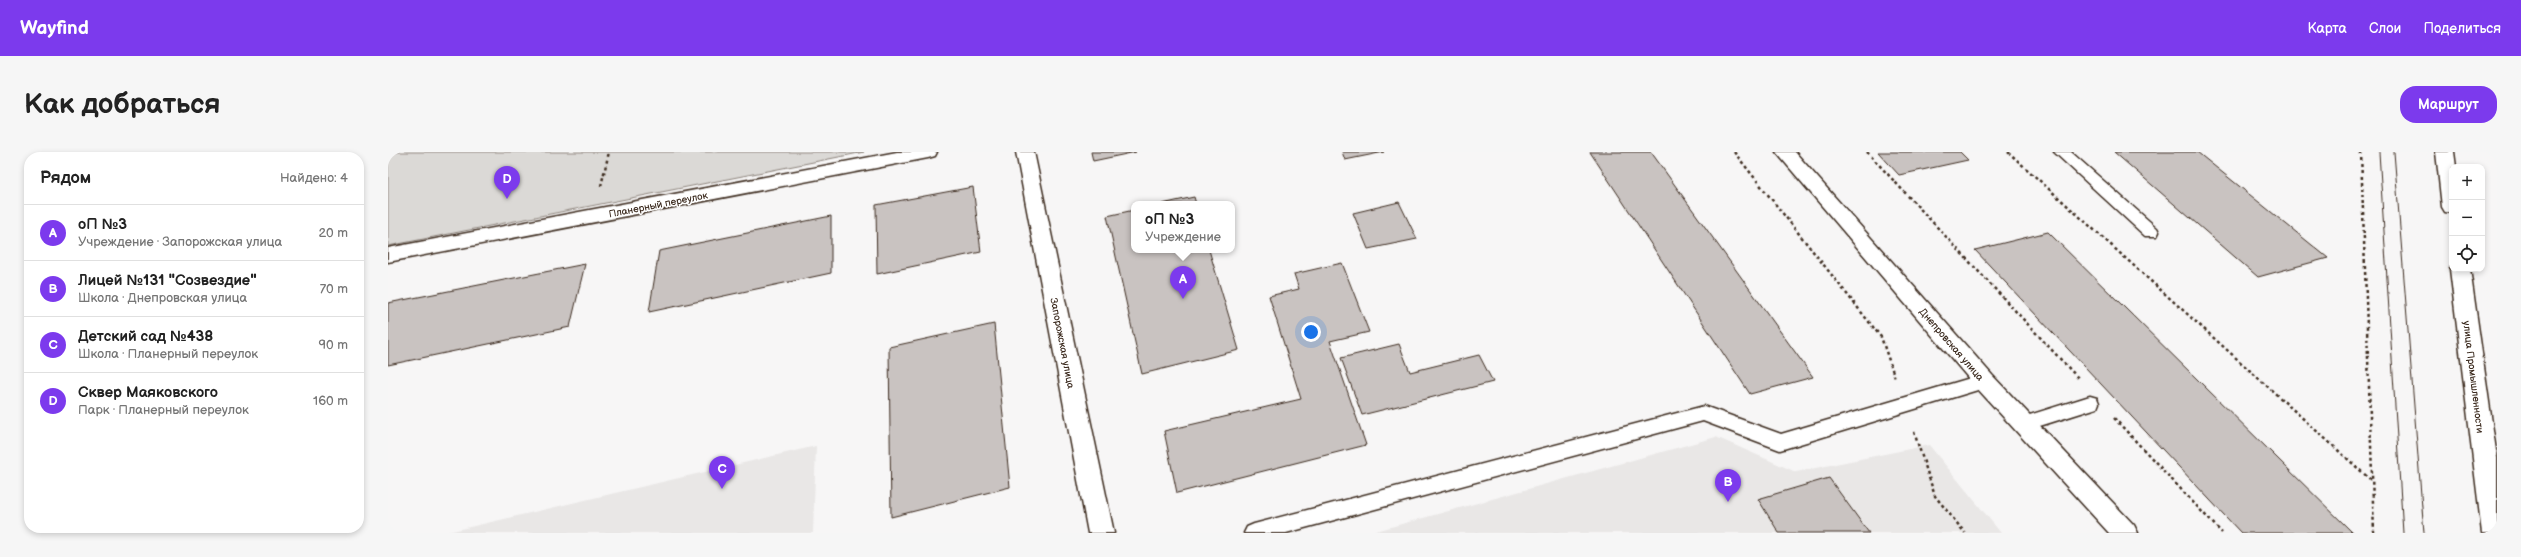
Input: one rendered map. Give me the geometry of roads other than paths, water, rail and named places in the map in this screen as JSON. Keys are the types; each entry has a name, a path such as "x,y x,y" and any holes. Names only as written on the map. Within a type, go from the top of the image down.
{"street":[{"name":"Планерный переулок","path":"388,256 928,152"},
{"name":"Запорожская улица","path":"1025,152 1101,533"},
{"name":"Днепровская улица","path":"1785,152 1984,381 2125,533"},
{"path":"2445,152 2451,200"},
{"name":"улица Промышленности","path":"2460,272 2495,533"}],"lane":[{"path":"2062,152 2151,232"},
{"path":"1254,533 1704,413 1780,442 1984,381"},
{"path":"2024,424 2090,403"}],"tram line":[{"path":"2379,152 2403,533"},
{"path":"2394,152 2424,533"}],"place":[{"name":"Сквер Маяковского","path":"507,199"},
{"name":"оП №3","path":"1183,299"},
{"name":"Детский сад №438","path":"722,489"},
{"name":"Лицей №131 \"Созвездие\"","path":"1728,502"}]}
